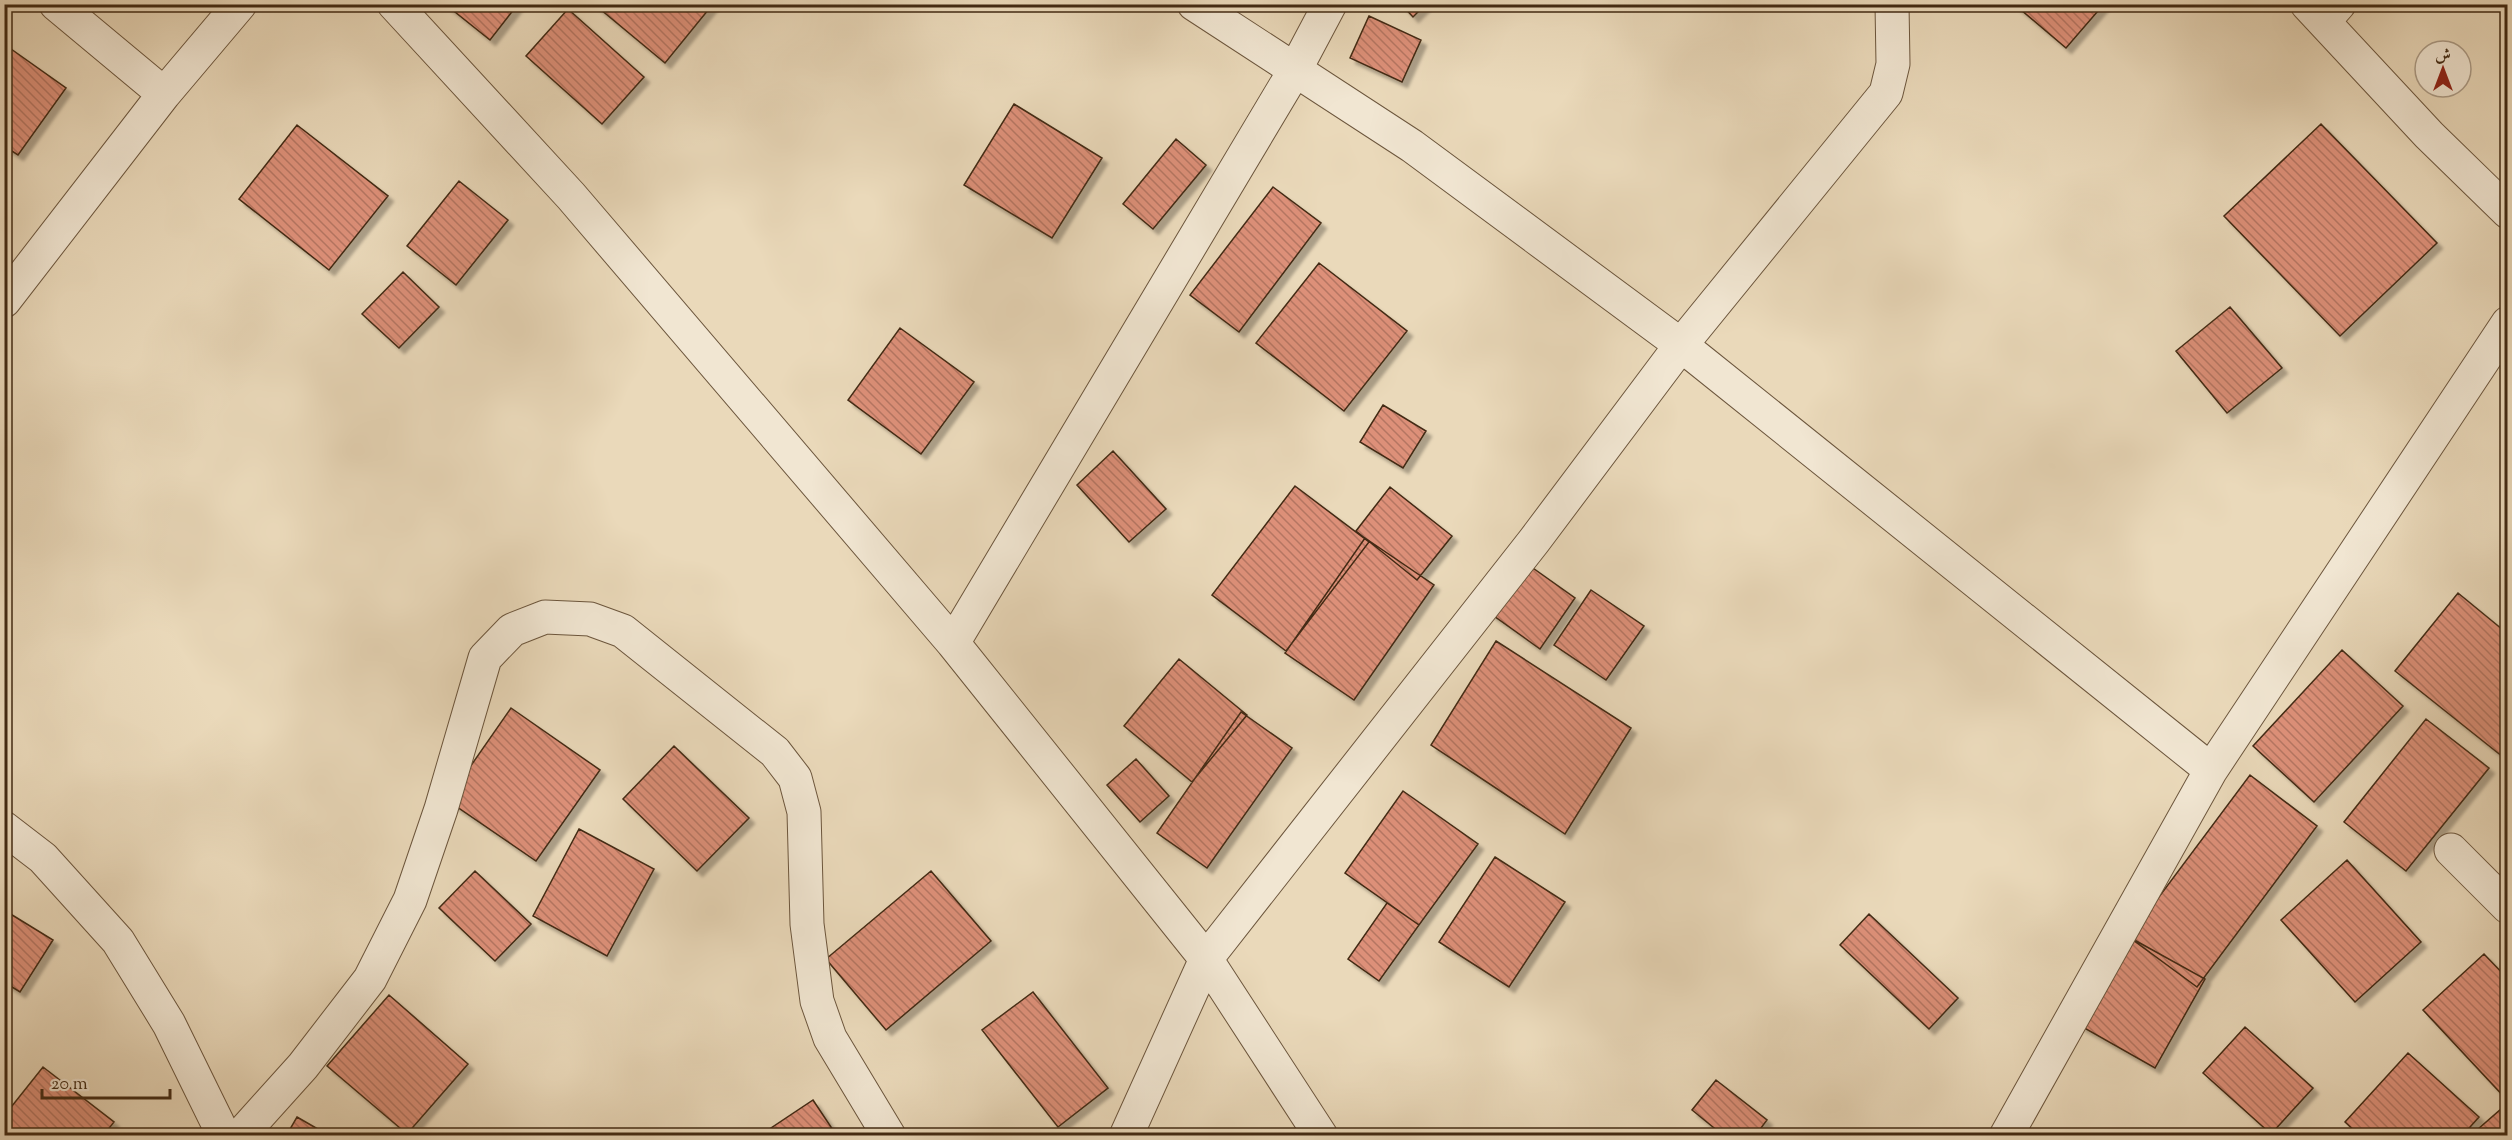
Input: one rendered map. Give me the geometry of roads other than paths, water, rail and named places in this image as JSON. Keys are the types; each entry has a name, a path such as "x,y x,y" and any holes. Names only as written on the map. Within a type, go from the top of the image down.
{"street":[{"path":"56,4 164,94"},
{"path":"4,301 164,94 240,4"},
{"path":"394,4 571,196 953,643 1206,959 1321,1136"},
{"path":"1194,4 1412,146 1681,345 2211,770"},
{"path":"953,643 1295,70 1330,4"},
{"path":"1126,1136 1206,959 1534,541 1681,345 1886,93 1893,64 1892,4"},
{"path":"2323,10 2429,135 2508,213"},
{"path":"2006,1136 2211,770 2508,323"},
{"path":"240,1136 303,1066 370,979 410,900 441,809 485,658 512,630 544,617 590,620 623,632 775,752 795,778 804,812 807,924 818,1001 830,1038 889,1136"},
{"path":"4,828 43,858 118,942 169,1024 224,1136"},
{"path":"2451,850 2508,907"}]}
